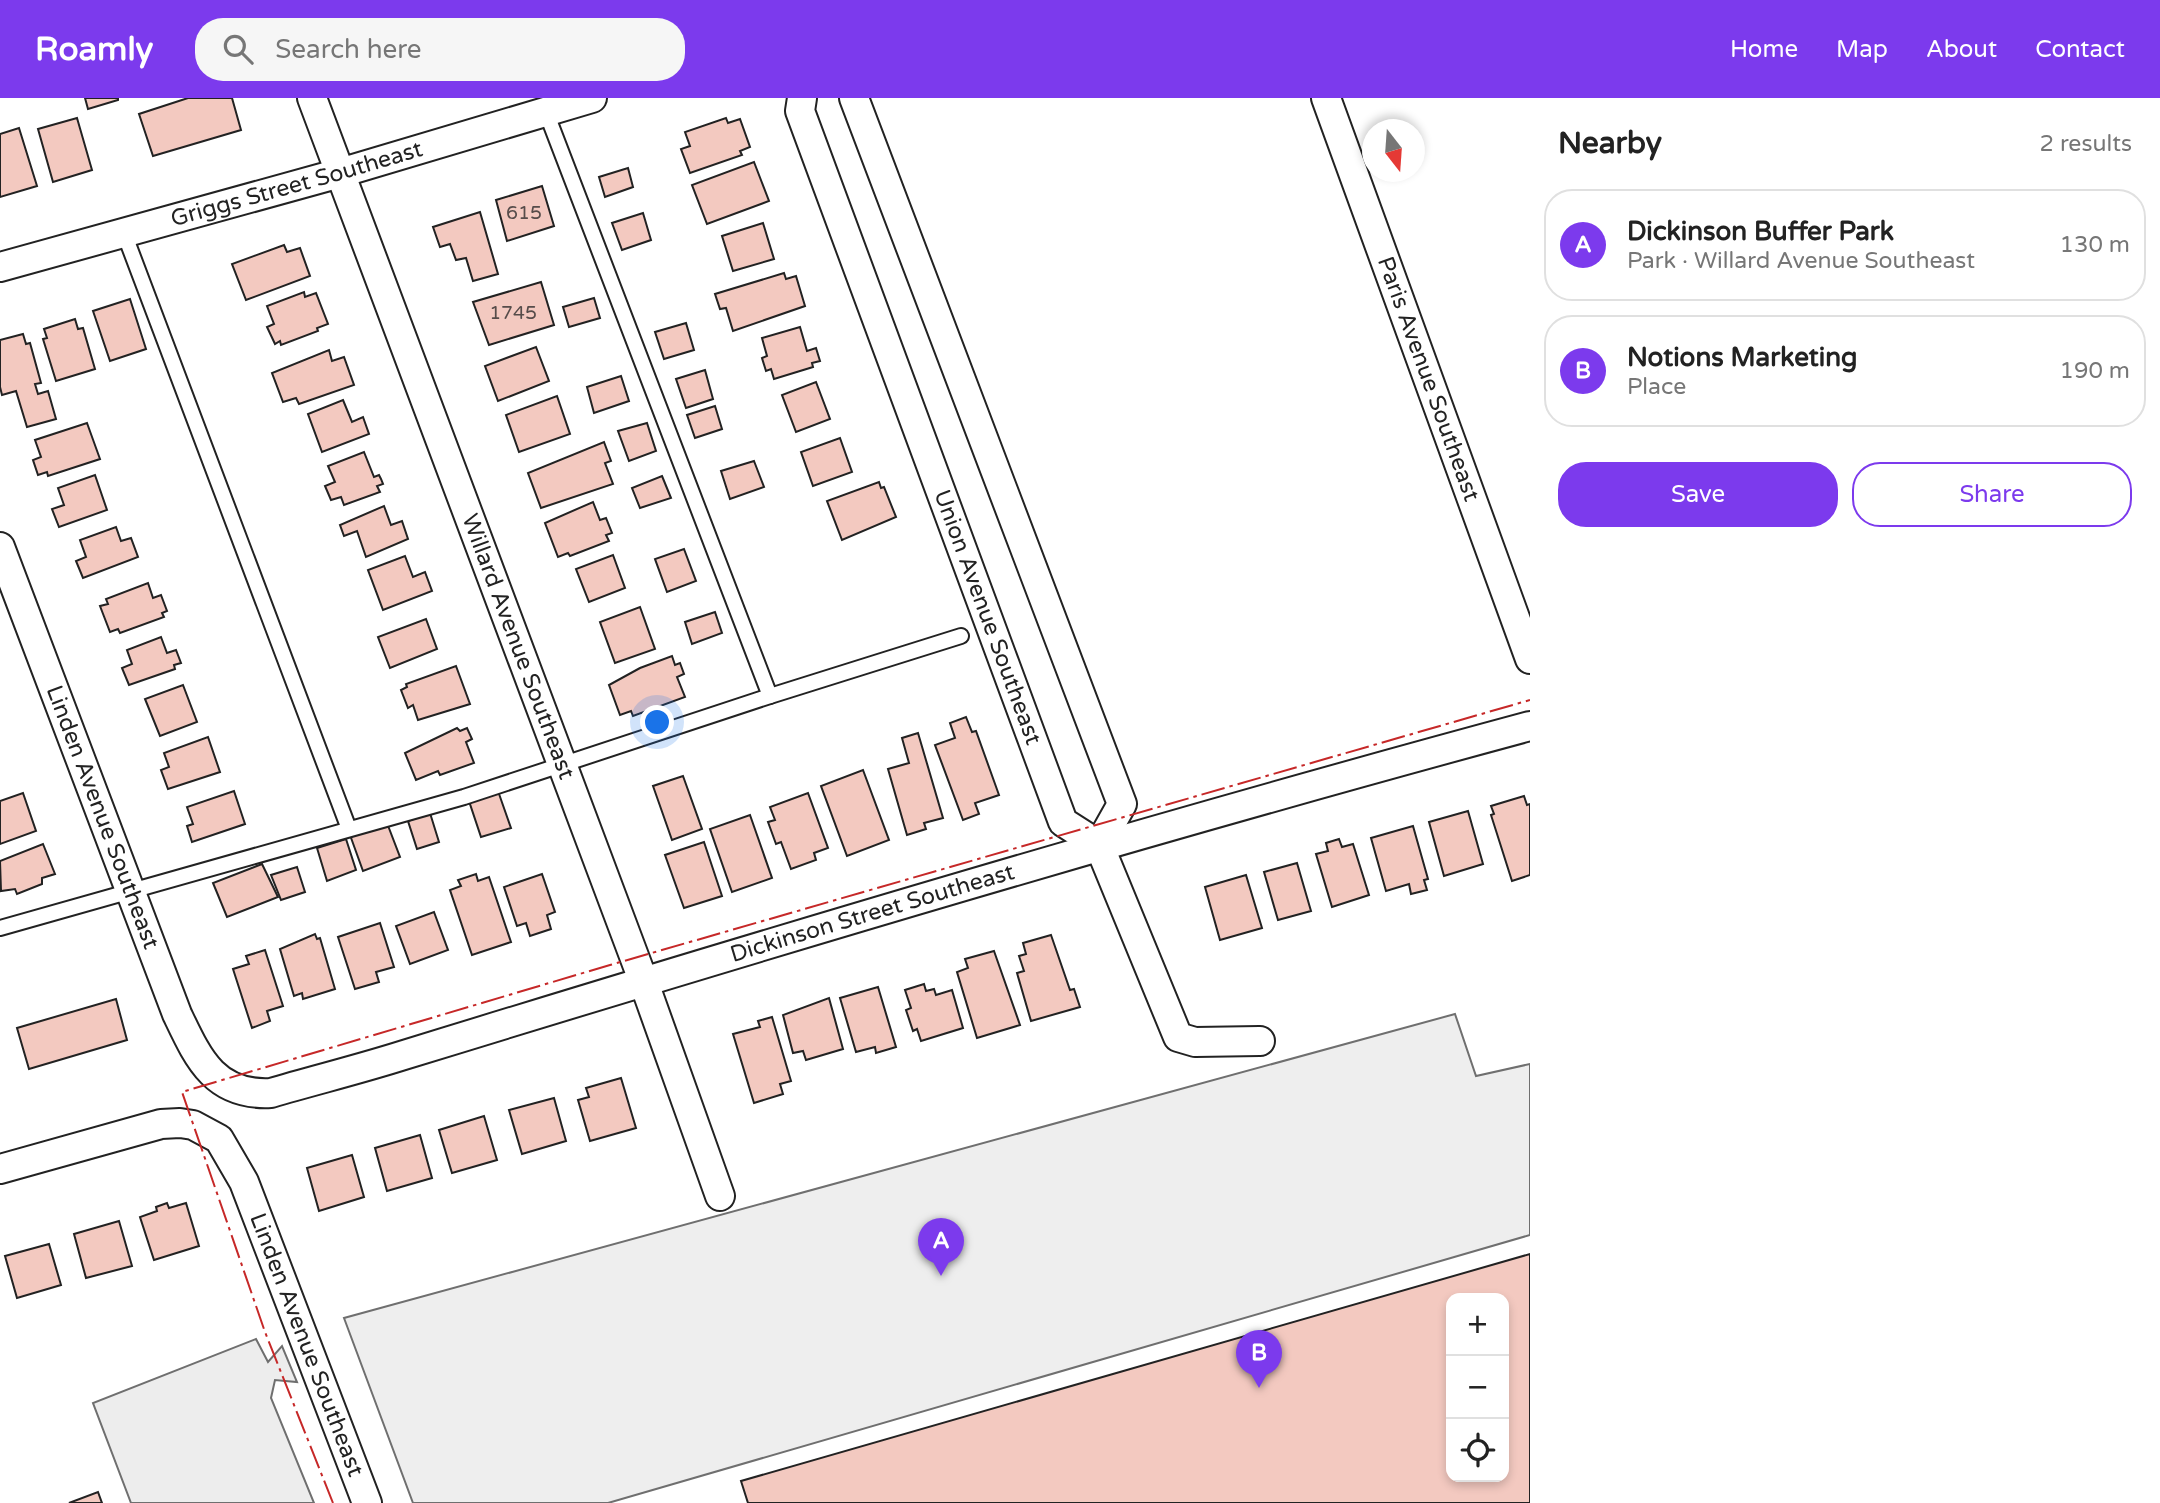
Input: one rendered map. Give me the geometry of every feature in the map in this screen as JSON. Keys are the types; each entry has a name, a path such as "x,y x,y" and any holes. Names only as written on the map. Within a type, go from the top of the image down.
{"street":[{"name":"Willard Avenue Southeast","path":"312,98 643,980 720,1196"},
{"name":"Griggs Street Southeast","path":"0,267 340,173 592,98"},
{"name":"Union Avenue Southeast","path":"802,98 800,111 1063,822 1099,845"},
{"path":"854,98 1122,804 1099,845 1178,1037 1195,1042 1260,1041"},
{"name":"Paris Avenue Southeast","path":"1326,98 1530,659"},
{"name":"Linden Avenue Southeast","path":"0,547 131,893 195,1053 218,1079"},
{"name":"Dickinson Street Southeast","path":"218,1079 243,1091 271,1093 1099,845 1530,726"},
{"name":"Linden Avenue Southeast","path":"0,1169 161,1124 193,1125 219,1139 244,1182 367,1503"}],"lane":[{"path":"546,112 770,696"},
{"path":"124,233 349,829"},
{"path":"0,928 464,797 561,763 961,636"}],"shaded area":[{"path":"1455,1014 1476,1076 1530,1064 1530,1235 608,1503 413,1503 344,1318"},
{"path":"256,1339 268,1362 282,1346 297,1382 275,1380 271,1398 314,1503 131,1503 93,1403"}],"building":[{"path":"85,98 118,98 118,100 88,109"},
{"path":"188,98 232,98 241,130 153,156 139,114"},
{"path":"77,118 92,170 53,182 38,129"},
{"path":"726,118 728,123 740,119 750,147 740,151 742,155 690,173 681,149 690,146 685,132"},
{"path":"19,128 37,186 0,197 0,134"},
{"path":"754,162 769,201 707,224 692,185"},
{"path":"628,168 633,187 605,197 599,177"},
{"path":"542,186 554,226 507,241 496,200"},
{"path":"480,212 498,274 473,281 466,258 456,260 450,244 440,247 433,227"},
{"path":"643,213 651,240 622,250 612,223"},
{"path":"763,223 774,259 733,271 722,236"},
{"path":"284,245 287,252 300,248 310,276 246,300 232,264"},
{"path":"784,273 786,279 796,276 805,306 733,331 726,308 720,309 715,294"},
{"path":"541,282 554,325 489,345 473,302"},
{"path":"304,292 305,297 316,293 328,324 317,328 318,331 281,345 280,341 275,344 267,327 274,324 267,306"},
{"path":"594,298 600,318 569,327 563,307"},
{"path":"130,299 146,349 110,361 93,311"},
{"path":"75,319 78,329 83,328 95,369 56,381 43,339 47,338 44,329"},
{"path":"686,323 694,350 664,359 655,332"},
{"path":"800,327 807,351 816,348 820,361 812,363 813,367 774,379 771,369 766,371 762,358 767,356 762,338"},
{"path":"23,334 26,344 30,343 41,383 35,384 38,394 48,391 56,419 27,427 16,391 2,395 0,387 0,340"},
{"path":"536,347 549,381 498,401 485,366"},
{"path":"329,350 332,361 344,357 354,385 299,404 296,398 283,402 272,373"},
{"path":"705,370 713,399 686,408 676,379"},
{"path":"621,376 629,401 594,413 587,387"},
{"path":"816,382 830,419 796,432 782,395"},
{"path":"557,396 570,434 519,452 506,415"},
{"path":"343,400 352,422 363,417 369,434 322,452 308,414"},
{"path":"715,406 722,429 695,438 687,415"},
{"path":"87,423 100,459 48,476 47,472 38,475 33,460 41,457 35,440"},
{"path":"647,423 656,451 629,461 618,431"},
{"path":"840,438 852,472 813,486 801,452"},
{"path":"604,442 611,461 605,463 613,484 541,508 528,473"},
{"path":"364,452 374,477 379,475 383,484 377,486 380,492 344,505 341,497 331,500 325,486 335,482 328,466"},
{"path":"754,461 764,487 730,499 721,471"},
{"path":"95,475 107,510 59,527 52,509 64,505 58,488"},
{"path":"662,476 671,498 640,508 632,488"},
{"path":"879,482 881,488 884,487 896,517 842,540 827,501"},
{"path":"593,502 600,520 606,518 612,533 606,535 609,541 570,556 568,553 558,557 545,523"},
{"path":"384,506 391,525 402,521 408,539 366,557 357,531 344,536 340,525"},
{"path":"116,527 121,541 131,538 138,557 83,578 76,561 86,557 80,540"},
{"path":"684,549 696,581 667,592 655,559"},
{"path":"613,555 625,588 589,602 576,569"},
{"path":"405,556 413,577 425,572 432,591 383,610 368,570"},
{"path":"148,583 153,598 161,595 167,611 162,613 164,617 120,633 118,629 110,632 100,606 108,604 106,599"},
{"path":"640,607 655,649 615,663 600,622"},
{"path":"715,612 722,633 692,644 685,622"},
{"path":"426,619 437,649 390,668 378,637"},
{"path":"161,637 167,653 176,650 181,663 174,665 175,669 129,685 122,668 132,664 127,650"},
{"path":"672,656 675,665 680,663 684,674 677,677 685,697 633,716 631,711 620,715 609,685 640,668"},
{"path":"456,666 470,704 418,720 413,705 408,708 401,690 407,687 406,684"},
{"path":"183,685 197,722 160,736 145,699"},
{"path":"966,717 972,732 976,731 999,795 975,803 979,814 963,820 935,745 955,738 950,723"},
{"path":"457,728 460,731 467,728 472,739 466,742 474,763 440,775 438,771 416,780 405,753"},
{"path":"918,733 943,818 924,823 926,829 907,835 888,769 909,763 902,738"},
{"path":"208,737 220,772 168,789 161,770 169,767 164,753"},
{"path":"863,770 889,840 847,856 821,786"},
{"path":"683,776 702,829 672,840 653,786"},
{"path":"234,791 245,824 192,842 187,826 193,824 187,807"},
{"path":"498,791 511,828 481,837 469,801"},
{"path":"23,793 36,831 0,844 0,801"},
{"path":"808,793 828,848 814,853 816,860 791,869 781,842 776,844 768,822 775,820 770,807"},
{"path":"1524,796 1527,805 1530,804 1530,875 1512,881 1491,815 1494,814 1491,806"},
{"path":"1468,811 1483,864 1444,876 1429,822"},
{"path":"430,813 439,842 417,849 408,821"},
{"path":"750,815 772,878 732,892 710,829"},
{"path":"387,823 400,857 363,871 350,835"},
{"path":"1413,826 1428,879 1424,880 1427,890 1411,894 1409,884 1386,891 1371,838"},
{"path":"346,839 356,870 327,881 317,848"},
{"path":"1339,839 1342,847 1353,844 1369,895 1332,907 1316,854 1328,851 1326,843"},
{"path":"704,842 722,896 684,908 665,855"},
{"path":"43,844 55,874 42,878 42,884 17,894 15,889 1,891 0,861"},
{"path":"1297,863 1311,911 1278,920 1264,872"},
{"path":"262,864 278,897 227,917 213,883"},
{"path":"297,867 305,892 281,900 271,875"},
{"path":"476,874 478,881 489,877 511,942 472,955 450,890 461,886 458,880"},
{"path":"542,874 555,912 547,915 551,929 530,936 526,923 517,926 504,887"},
{"path":"1246,875 1262,928 1220,940 1205,887"},
{"path":"434,912 448,950 410,964 396,926"},
{"path":"380,923 394,967 376,972 379,982 355,989 338,937"},
{"path":"315,934 317,939 320,938 335,989 303,999 302,993 294,996 280,949"},
{"path":"1051,935 1070,990 1074,989 1080,1007 1031,1021 1017,973 1024,971 1019,956 1026,954 1023,943"},
{"path":"265,950 283,1006 267,1011 270,1021 252,1028 233,969 249,964 246,956"},
{"path":"994,951 1020,1025 977,1038 957,972 968,968 965,959"},
{"path":"924,984 926,991 934,989 936,995 952,990 963,1028 921,1041 917,1029 913,1031 906,1010 911,1008 905,990"},
{"path":"878,987 896,1047 876,1053 875,1047 856,1052 840,998"},
{"path":"829,998 843,1049 806,1060 803,1051 793,1053 783,1015"},
{"path":"116,999 127,1040 29,1069 17,1028"},
{"path":"772,1017 791,1081 780,1084 783,1094 754,1103 733,1034 760,1027 758,1021"},
{"path":"621,1078 636,1128 590,1141 578,1100 589,1097 586,1088"},
{"path":"554,1098 566,1141 522,1154 509,1110"},
{"path":"484,1116 497,1160 452,1173 439,1130"},
{"path":"420,1135 432,1178 387,1191 375,1148"},
{"path":"352,1155 364,1197 319,1211 307,1168"},
{"path":"167,1203 169,1208 186,1203 199,1246 154,1260 140,1217 157,1211 156,1207"},
{"path":"119,1221 132,1266 86,1278 74,1234"},
{"path":"49,1244 61,1285 17,1298 5,1256"},
{"path":"1530,1254 1530,1503 748,1503 741,1481"},
{"path":"98,1492 102,1503 69,1503"}],"power":[{"path":"333,1503 265,1332 182,1092 610,965 1530,700"}],"place":[{"name":"Dickinson Buffer Park","path":"941,1276"},
{"name":"Notions Marketing","path":"1259,1388"}]}
